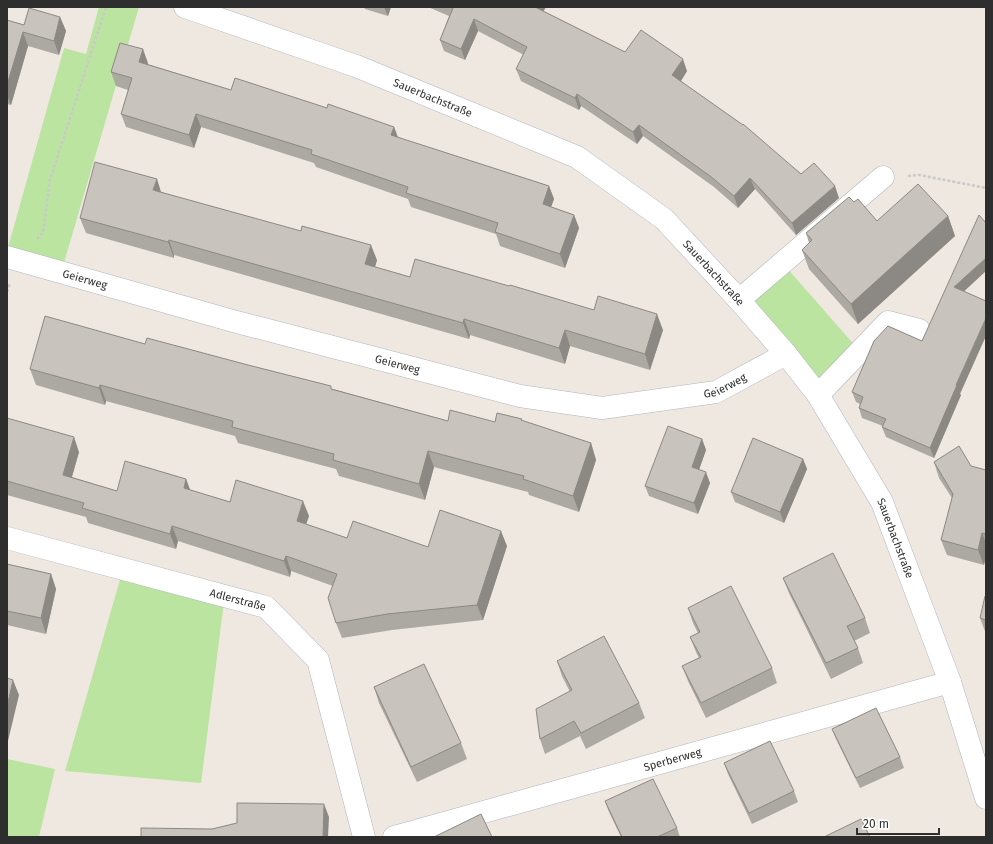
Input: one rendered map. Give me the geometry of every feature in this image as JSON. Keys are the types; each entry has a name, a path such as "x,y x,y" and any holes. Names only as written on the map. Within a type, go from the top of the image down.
{"street":[{"name":"Sauerbachstraße","path":"185,7 356,66 577,157 664,219 739,300 786,354 818,395 882,502 950,682 986,798"},
{"path":"739,300 883,177"},
{"name":"Geierweg","path":"12,258 233,320 520,396 602,408 716,392 786,354"},
{"path":"818,395 888,322 919,330"},
{"name":"Adlerstraße","path":"7,538 266,607 318,660 364,837"},
{"name":"Sperberweg","path":"394,837 950,682"}],"path":[{"path":"7,292 12,258 43,233 50,180 106,7"},
{"path":"883,177 919,176 986,188"}],"green space":[{"path":"99,7 139,7 63,266 7,251 64,48 86,54"},
{"path":"786,267 857,348 818,389 745,300"},
{"path":"121,576 224,602 201,783 65,771"},
{"path":"7,759 55,769 39,837 7,837"}],"building":[{"path":"451,7 535,7 625,52 641,30 683,59 672,75 743,124 801,174 814,163 835,186 792,223 750,178 734,196 710,176 639,125 633,132 577,94 575,98 516,69 527,47 474,19 461,49 440,40 453,8"},
{"path":"29,8 60,17 54,41 23,32 7,85 7,20 24,25"},
{"path":"120,43 143,49 139,62 231,90 235,78 327,108 328,104 394,127 391,135 549,186 543,204 574,215 560,254 495,232 498,223 406,193 408,187 311,154 312,150 196,114 189,135 121,114 132,78 111,72"},
{"path":"95,162 157,179 153,190 301,231 302,226 371,245 365,264 410,277 415,259 594,310 598,296 657,314 645,354 565,330 559,348 464,319 463,323 169,240 168,242 80,218"},
{"path":"918,184 948,216 851,304 802,250 812,240 806,233 849,197 854,202 858,199 877,221"},
{"path":"979,215 986,223 986,258 954,287 986,301 986,318 930,448 882,427 886,419 859,408 863,397 852,392 874,341 888,326 922,341"},
{"path":"45,316 145,344 147,338 331,386 331,389 448,421 450,410 495,422 497,413 522,419 521,420 591,443 573,496 523,479 524,476 428,451 419,484 333,460 334,454 232,427 233,421 100,385 99,388 30,369"},
{"path":"7,418 74,437 63,475 117,491 125,461 186,479 184,488 230,502 236,480 303,501 297,521 347,538 353,521 428,547 440,510 501,531 477,605 387,614 336,623 328,598 337,574 286,556 284,561 172,526 170,534 82,508 84,503 7,481"},
{"path":"668,426 702,439 692,467 706,472 694,503 645,486"},
{"path":"753,438 803,459 780,512 731,492"},
{"path":"959,446 971,466 986,470 986,534 982,533 978,550 941,540 953,494 934,462"},
{"path":"833,553 865,618 847,626 858,648 826,663 783,578"},
{"path":"7,564 51,574 41,618 7,611"},
{"path":"731,586 772,668 701,703 682,666 701,657 690,637 700,632 688,608"},
{"path":"986,596 986,620 980,618"},
{"path":"604,636 639,703 581,733 574,721 540,739 536,709 572,690 557,661"},
{"path":"424,664 461,743 411,767 374,687"},
{"path":"7,678 13,680 7,707"},
{"path":"876,708 900,757 856,778 832,729"},
{"path":"770,741 794,791 749,813 724,763"},
{"path":"653,779 677,828 657,837 622,837 605,801"},
{"path":"237,803 324,804 323,837 141,837 141,828 212,829 237,823"},
{"path":"481,814 492,837 434,837"},
{"path":"861,819 870,837 824,837"}]}
